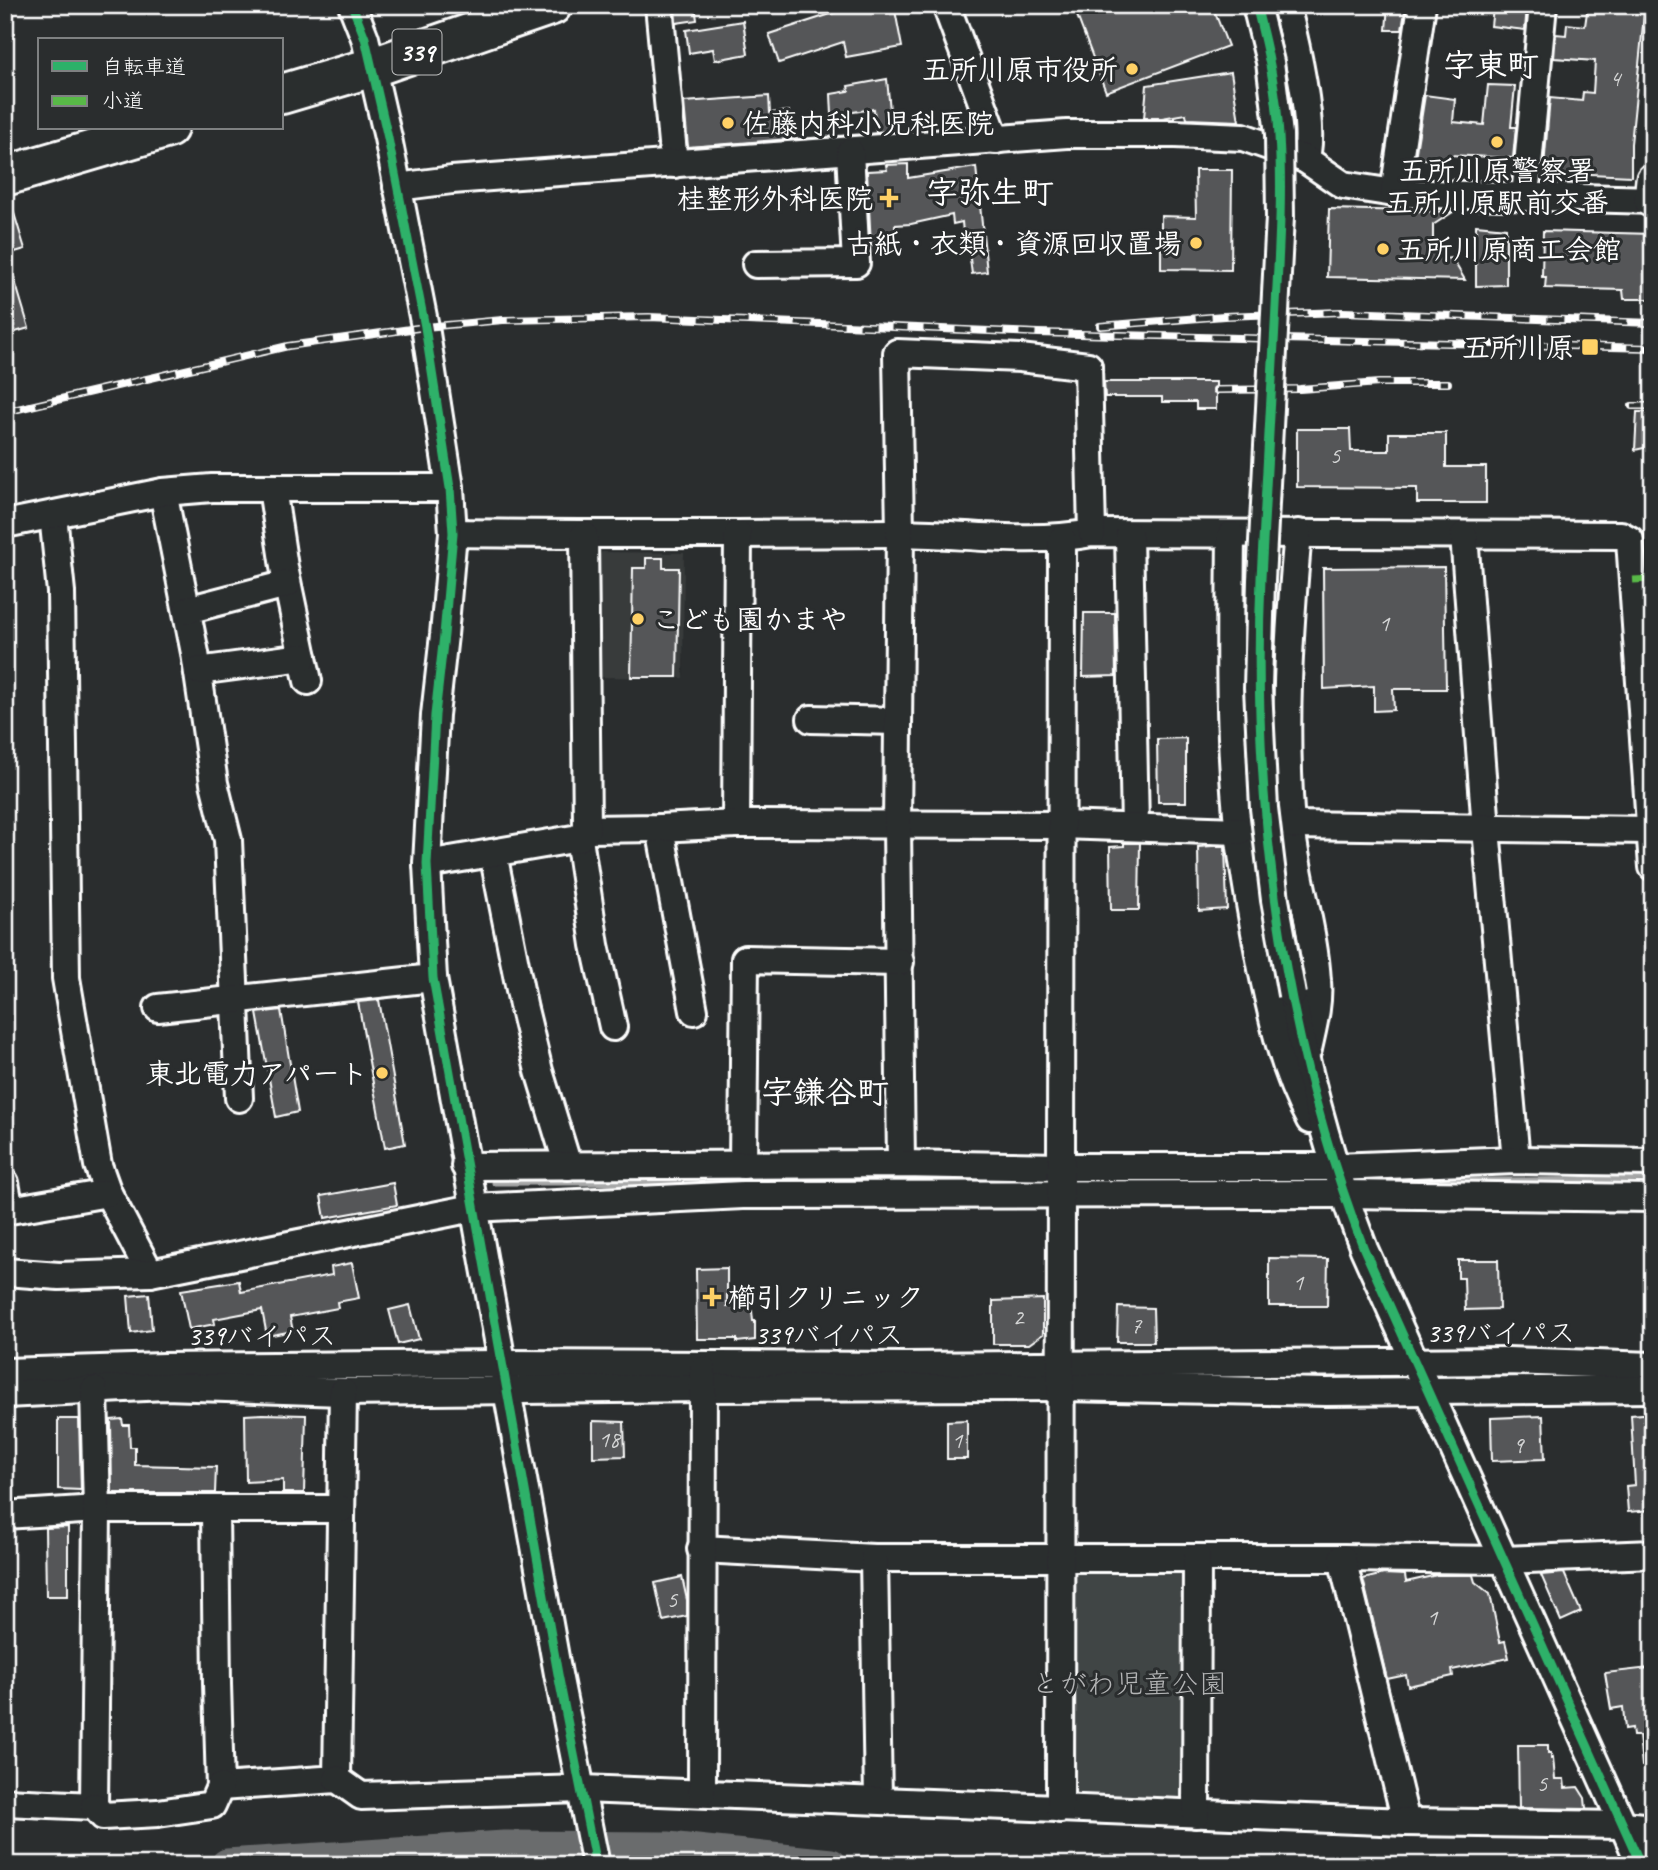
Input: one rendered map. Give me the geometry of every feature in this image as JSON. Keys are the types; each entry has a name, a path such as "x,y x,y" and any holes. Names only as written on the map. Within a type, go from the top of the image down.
{"highway":[{"name":"339","path":"284,93 373,67 552,5"},
{"path":"5,176 161,130"}],"street":[{"path":"352,5 373,67 425,327 450,488 453,533 435,715 427,864 433,978 558,1674 596,1865"},
{"path":"659,5 674,164"},
{"path":"946,5 996,140"},
{"path":"1256,5 1270,62 1279,134 1280,217 1258,688 1264,808 1275,900 1292,995 1326,1140 1364,1249 1641,1865"},
{"path":"1286,5 1306,117 1308,153 1305,159"},
{"path":"1394,193 1422,5"},
{"path":"1525,197 1543,5"},
{"path":"397,187 452,180 1067,134 1175,134 1243,137 1305,159 1343,185 1394,193 1525,197 1652,194"},
{"path":"756,264 856,263 850,152"},
{"path":"901,1164 897,825 900,533 897,353 1020,358 1088,366 1092,533"},
{"path":"5,524 163,492 212,488 450,488"},
{"path":"198,671 306,669 287,584 272,488"},
{"path":"163,492 198,671 214,783 228,839 239,1098"},
{"path":"53,515 61,593 66,978 98,1165 108,1193 150,1273"},
{"path":"453,533 900,533 1062,539 1092,533 1621,536 1630,540 1653,867"},
{"path":"1298,533 1289,629 1287,720 1292,825 1317,980 1317,1009 1306,1059"},
{"path":"736,824 738,534"},
{"path":"1464,534 1486,829 1516,1160"},
{"path":"583,535 583,834 594,945 613,1027"},
{"path":"1129,535 1135,827"},
{"path":"1231,535 1232,726 1239,831 1251,915 1288,1076 1309,1119 1326,1140"},
{"path":"1060,1809 1062,539"},
{"path":"187,610 287,584"},
{"path":"811,719 898,721"},
{"path":"427,864 583,834 736,824 1060,825 1239,831"},
{"path":"1292,825 1650,830"},
{"path":"660,828 694,1011"},
{"path":"493,853 523,1005 539,1071 568,1166"},
{"path":"743,1165 745,959 900,962"},
{"path":"158,1008 433,978"},
{"path":"465,1166 901,1164 1335,1167 1516,1160 1653,1162"},
{"path":"5,1183 10,1210 108,1193"},
{"path":"5,1272 59,1276 150,1273 473,1208 743,1195 1343,1194 1653,1198"},
{"name":"339バイパス","path":"5,1372 164,1367 505,1376 1062,1376 1415,1363 1508,1362 1653,1367"},
{"path":"5,1394 165,1386 343,1392 505,1376"},
{"path":"702,1792 703,1376"},
{"path":"1062,1376 1326,1392 1653,1389"},
{"path":"94,1390 97,1509 94,1806 103,1816 158,1813 212,1805 220,1787 215,1510"},
{"path":"337,1779 343,1392"},
{"path":"5,1515 97,1509 341,1509"},
{"path":"701,1549 874,1558 1504,1560 1653,1554"},
{"path":"874,1558 878,1800"},
{"path":"1196,1814 1197,1558"},
{"path":"1342,1558 1406,1822"},
{"path":"220,1787 337,1779 361,1796 582,1789 1406,1822 1623,1825 1653,1828"},
{"path":"5,1802 94,1806"}],"shaded area":[{"name":"こども園かまや","path":"602,552 684,553 683,678 593,677 594,560"}],"green space":[{"name":"とがわ児童公園","path":"1188,1567 1189,1802 1070,1798 1070,1568"}],"building":[{"path":"675,5 695,5 697,20 676,23"},
{"path":"836,5 894,5 902,47 846,57 843,42 779,63 769,34 837,12"},
{"name":"五所川原市役所","path":"1073,5 1212,5 1228,46 1106,92"},
{"path":"1388,5 1406,5 1402,30 1386,30"},
{"path":"1514,5 1527,6 1525,30 1491,26 1493,8 1513,10"},
{"path":"1588,5 1645,5 1631,144 1631,176 1570,173 1569,179 1543,178 1550,98 1582,101 1583,92 1593,93 1595,61 1554,58 1556,34 1566,35 1567,24 1585,26"},
{"path":"743,21 748,54 715,60 713,49 689,53 686,30"},
{"path":"1231,72 1239,121 1187,119 1186,114 1144,118 1147,85"},
{"path":"887,79 892,131 876,132 874,109 832,115 831,94 849,91 848,86"},
{"path":"1488,85 1515,86 1511,127 1516,127 1513,158 1449,155 1449,162 1415,158 1425,95 1455,99 1453,122 1484,125"},
{"name":"佐藤内科小児科医院","path":"769,96 770,113 789,111 791,139 688,147 684,102"},
{"path":"908,164 908,178 976,167 987,272 972,274 968,244 964,244 962,222 953,224 952,215 895,225 896,244 871,245 867,171 887,170 886,165"},
{"name":"古紙・衣類・資源回収置場","path":"1195,170 1232,170 1231,270 1161,269 1161,216 1196,217"},
{"path":"9,197 25,249 5,255 5,198"},
{"name":"五所川原商工会館","path":"1329,209 1453,212 1433,225 1433,239 1443,259 1452,258 1465,280 1327,277"},
{"path":"1476,225 1506,228 1506,285 1476,286"},
{"path":"1543,231 1653,234 1653,299 1624,299 1623,290 1545,288 1546,277 1542,277"},
{"path":"5,261 9,261 29,328 5,335"},
{"path":"1104,382 1216,382 1216,409 1196,409 1196,402 1162,402 1162,397 1105,397"},
{"path":"1637,412 1653,412 1653,446 1635,450"},
{"path":"1297,429 1350,429 1351,451 1389,451 1389,433 1446,433 1446,467 1486,467 1486,503 1417,503 1417,488 1297,487"},
{"path":"646,558 663,558 663,568 679,568 677,677 631,677 633,568 646,568"},
{"path":"1444,567 1446,689 1393,689 1394,710 1374,711 1374,686 1324,689 1323,568"},
{"path":"1084,613 1115,613 1116,676 1083,677"},
{"path":"1186,738 1186,802 1158,802 1157,739"},
{"path":"1124,843 1140,843 1139,910 1111,910 1110,847 1124,846"},
{"path":"1225,846 1227,909 1199,911 1198,847"},
{"name":"東北電力アパート","path":"379,1000 405,1144 385,1148 358,1002"},
{"path":"281,1010 298,1112 276,1117 257,1013"},
{"path":"393,1183 397,1205 325,1218 321,1196"},
{"path":"1269,1258 1328,1259 1327,1306 1269,1306"},
{"path":"1458,1260 1498,1260 1499,1309 1465,1310 1464,1278 1458,1278"},
{"path":"352,1263 359,1298 337,1302 338,1308 290,1317 293,1331 267,1336 262,1310 214,1319 215,1324 189,1329 181,1290 239,1281 241,1292 332,1275 331,1267"},
{"name":"櫛引クリニック","path":"727,1268 727,1307 749,1306 755,1321 755,1340 737,1342 737,1339 697,1339 696,1269"},
{"path":"149,1294 152,1330 131,1333 128,1296"},
{"path":"1043,1299 1043,1334 1029,1344 993,1344 993,1301"},
{"path":"410,1305 419,1339 398,1344 389,1310"},
{"path":"1118,1307 1153,1308 1154,1342 1117,1342"},
{"path":"1653,1413 1653,1510 1628,1512 1626,1486 1635,1485 1631,1415"},
{"path":"245,1415 306,1415 304,1493 283,1493 283,1480 246,1482"},
{"path":"1543,1416 1545,1459 1492,1461 1491,1418"},
{"path":"58,1419 79,1419 81,1490 58,1489"},
{"path":"122,1419 123,1425 129,1425 130,1447 135,1447 135,1465 216,1467 215,1493 112,1493 111,1420"},
{"path":"967,1420 967,1459 947,1459 947,1421"},
{"path":"593,1421 624,1422 625,1456 593,1457"},
{"path":"68,1527 68,1596 46,1596 45,1528"},
{"path":"1564,1573 1581,1612 1561,1621 1541,1575"},
{"path":"1384,1574 1405,1575 1406,1582 1437,1575 1473,1575 1475,1582 1490,1594 1500,1642 1505,1641 1509,1658 1452,1670 1453,1676 1408,1686 1406,1675 1387,1679 1363,1579"},
{"path":"682,1577 687,1616 663,1621 655,1583"},
{"path":"1649,1668 1653,1703 1653,1765 1642,1766 1639,1736 1633,1736 1632,1728 1625,1729 1623,1707 1611,1709 1605,1673"},
{"path":"1518,1745 1548,1745 1548,1753 1553,1757 1555,1779 1564,1779 1565,1788 1578,1787 1585,1798 1586,1809 1519,1808"}],"waterway":[{"path":"1356,1181 1653,1179"},
{"path":"1234,1181 1322,1181"},
{"path":"494,1183 725,1183"},
{"path":"227,1865 504,1847 668,1848 831,1865"}],"railway":[{"path":"1100,326 1224,316 1343,312 1653,323"},
{"path":"5,412 288,346 425,327 503,320 649,317 1038,333 1653,348"},
{"path":"1216,390 1448,383"},
{"path":"1632,406 1653,406"}],"marked path":[{"path":"1633,580 1653,579"}],"cycle path":[{"path":"352,5 365,38 388,138 425,327 450,488 453,533 435,715 427,864 433,978 558,1674 596,1865"},
{"path":"1256,5 1268,53 1276,103 1280,183 1279,254 1261,578 1261,749 1278,919 1293,1003 1312,1086 1364,1249 1641,1865"}],"place":[{"name":"五所川原市役所","path":"1132,69"},
{"name":"佐藤内科小児科医院","path":"728,123"},
{"name":"五所川原警察署 五所川原駅前交番","path":"1497,142"},
{"name":"桂整形外科医院","path":"889,198"},
{"name":"古紙・衣類・資源回収置場","path":"1196,243"},
{"name":"五所川原商工会館","path":"1383,249"},
{"name":"五所川原","path":"1590,347"},
{"name":"こども園かまや","path":"638,619"},
{"name":"東北電力アパート","path":"382,1073"},
{"name":"櫛引クリニック","path":"712,1297"}],"district":[{"name":"字東町","path":"1491,65"},
{"name":"字弥生町","path":"990,192"},
{"name":"字鎌谷町","path":"825,1092"}]}
